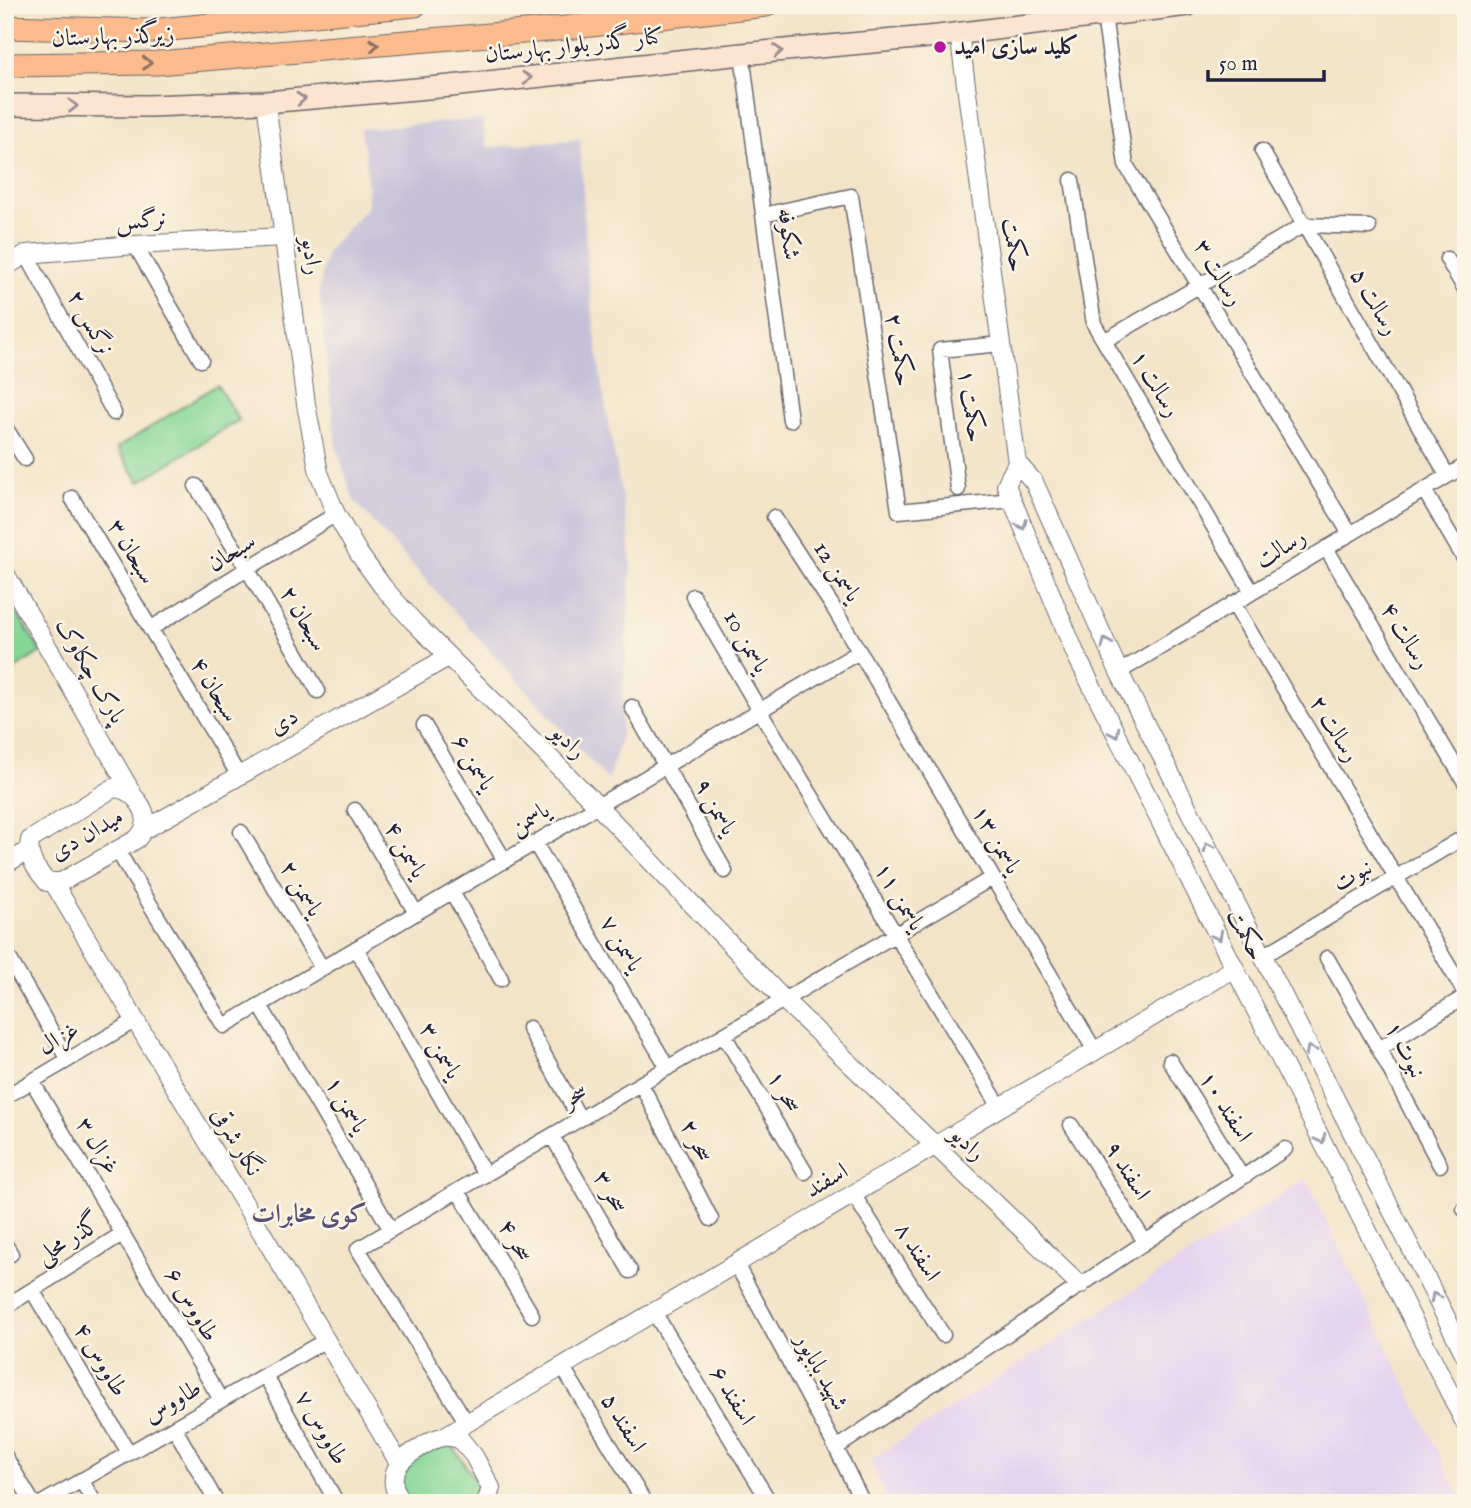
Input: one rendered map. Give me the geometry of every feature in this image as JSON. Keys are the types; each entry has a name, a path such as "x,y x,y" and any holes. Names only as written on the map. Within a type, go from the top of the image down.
{"main road":[{"name":"زیرگذر بهارستان","path":"5,27 150,31 415,5"},
{"name":"زیرگذر بهارستان","path":"5,65 157,63 547,30 766,5"},
{"name":"کنار گذر بلوار بهارستان","path":"5,105 148,106 266,102 451,86 960,33 1188,5"},
{"path":"5,89 28,105"}],"street":[{"name":"رسالت ۳","path":"1104,16 1126,165 1350,534"},
{"name":"حکمت","path":"960,33 1017,463 1034,482 1119,672 1466,1357"},
{"name":"شکوفه","path":"742,54 789,420"},
{"name":"رادیو","path":"266,102 306,404 319,473 336,514 383,587 448,657 598,806 784,1000 1080,1286"},
{"name":"رسالت ۵","path":"1262,151 1447,475"},
{"name":"رسالت ۱","path":"1072,180 1094,324 1252,592"},
{"name":"حکمت ۲","path":"763,215 851,196 899,511 1012,500"},
{"path":"1104,341 1304,225 1369,227"},
{"name":"نرگس","path":"5,267 26,254 283,237"},
{"path":"135,245 201,360"},
{"name":"نرگس ۲","path":"26,254 114,413"},
{"path":"1447,259 1466,291"},
{"name":"حکمت ۱","path":"958,489 940,349 1001,344"},
{"path":"5,427 25,459"},
{"name":"حکمت","path":"1017,463 1006,485 1076,655 1186,877 1235,968 1466,1425"},
{"name":"رسالت","path":"1119,672 1466,464"},
{"name":"سبحان ۲","path":"196,486 318,691"},
{"path":"1424,490 1466,562"},
{"name":"سبحان ۳","path":"72,498 150,629"},
{"name":"سبحان","path":"150,629 336,514"},
{"name":"یاسمن 12","path":"774,517 859,652"},
{"name":"رسالت ۴","path":"1326,548 1466,784"},
{"name":"پارک چکاوک","path":"5,573 132,793"},
{"name":"یاسمن 10","path":"693,596 760,710"},
{"name":"رسالت ۲","path":"1233,603 1466,995"},
{"name":"سبحان ۴","path":"150,629 239,776"},
{"name":"یاسمن","path":"117,850 224,1026 859,652"},
{"name":"یاسمن ۱۳","path":"859,652 1095,1051"},
{"name":"دی","path":"144,830 448,657"},
{"name":"یاسمن ۹","path":"632,707 725,871"},
{"name":"یاسمن ۱۱","path":"760,710 1000,1107"},
{"name":"یاسمن ۶","path":"424,725 505,861"},
{"name":"میدان دی","path":"113,788 123,788 132,793 145,818 144,830 137,839 61,881 47,882 39,873 28,850 30,840 113,788"},
{"name":"یاسمن ۴","path":"355,810 416,913"},
{"name":"یاسمن ۲","path":"241,832 322,968"},
{"name":"نبوت","path":"1263,956 1466,836"},
{"name":"یاسمن ۷","path":"535,843 668,1068"},
{"path":"5,864 28,850"},
{"name":"سحر","path":"467,1423 358,1250 992,878"},
{"name":"نگار شرقی","path":"54,882 398,1463"},
{"path":"452,892 501,979"},
{"name":"یاسمن ۳","path":"356,948 485,1175"},
{"path":"5,951 68,1060"},
{"name":"نبوت ۱","path":"1327,958 1379,1049 1440,1166"},
{"name":"اسفند","path":"398,1463 428,1442 467,1423 1235,968"},
{"path":"1379,1049 1466,995"},
{"name":"یاسمن ۱","path":"260,1005 391,1230"},
{"name":"غزال","path":"5,1097 136,1020"},
{"path":"529,1028 580,1119"},
{"name":"سحر ۱","path":"724,1035 805,1172"},
{"name":"اسفند ۱۰","path":"1170,1061 1242,1177"},
{"name":"غزال ۳","path":"32,1081 122,1234"},
{"name":"سحر ۲","path":"641,1084 711,1219"},
{"name":"اسفند ۹","path":"1071,1125 1145,1242"},
{"name":"سحر ۳","path":"551,1136 630,1271"},
{"path":"836,1448 1285,1149"},
{"path":"1336,1167 1366,1159"},
{"name":"سحر ۴","path":"458,1191 532,1315"},
{"name":"اسفند ۸","path":"853,1194 943,1335"},
{"name":"گذر محلی","path":"5,1307 122,1234"},
{"name":"طاووس ۶","path":"122,1234 221,1400"},
{"name":"شهید باباپور","path":"736,1264 863,1503"},
{"name":"طاووس ۴","path":"32,1290 129,1453"},
{"name":"اسفند ۶","path":"654,1312 770,1503"},
{"name":"طاووس","path":"43,1503 326,1340"},
{"name":"اسفند ۵","path":"562,1366 645,1503"},
{"name":"طاووس ۷","path":"265,1375 337,1503"},
{"path":"174,1427 217,1503"},
{"path":"443,1437 460,1439 474,1456 492,1498"},
{"path":"5,1456 33,1503"},
{"path":"398,1463 393,1479 395,1493 401,1503"},
{"path":"81,1480 95,1503"}],"shaded area":[{"path":"482,119 487,147 580,139 587,267 602,387 630,540 631,573 620,741 608,780 354,501 336,447 319,289 327,252 368,206 366,157 360,129"},
{"path":"1306,1179 1463,1503 887,1503 871,1460"}],"green space":[{"path":"217,385 239,420 139,482 117,448"},
{"path":"5,594 41,652 5,675"},
{"path":"437,1444 453,1446 479,1487 477,1503 409,1503 400,1489 400,1469"}],"place":[{"name":"کلید سازی امید","path":"940,47"}],"district":[{"name":"کوی مخابرات","path":"309,1214"}]}
